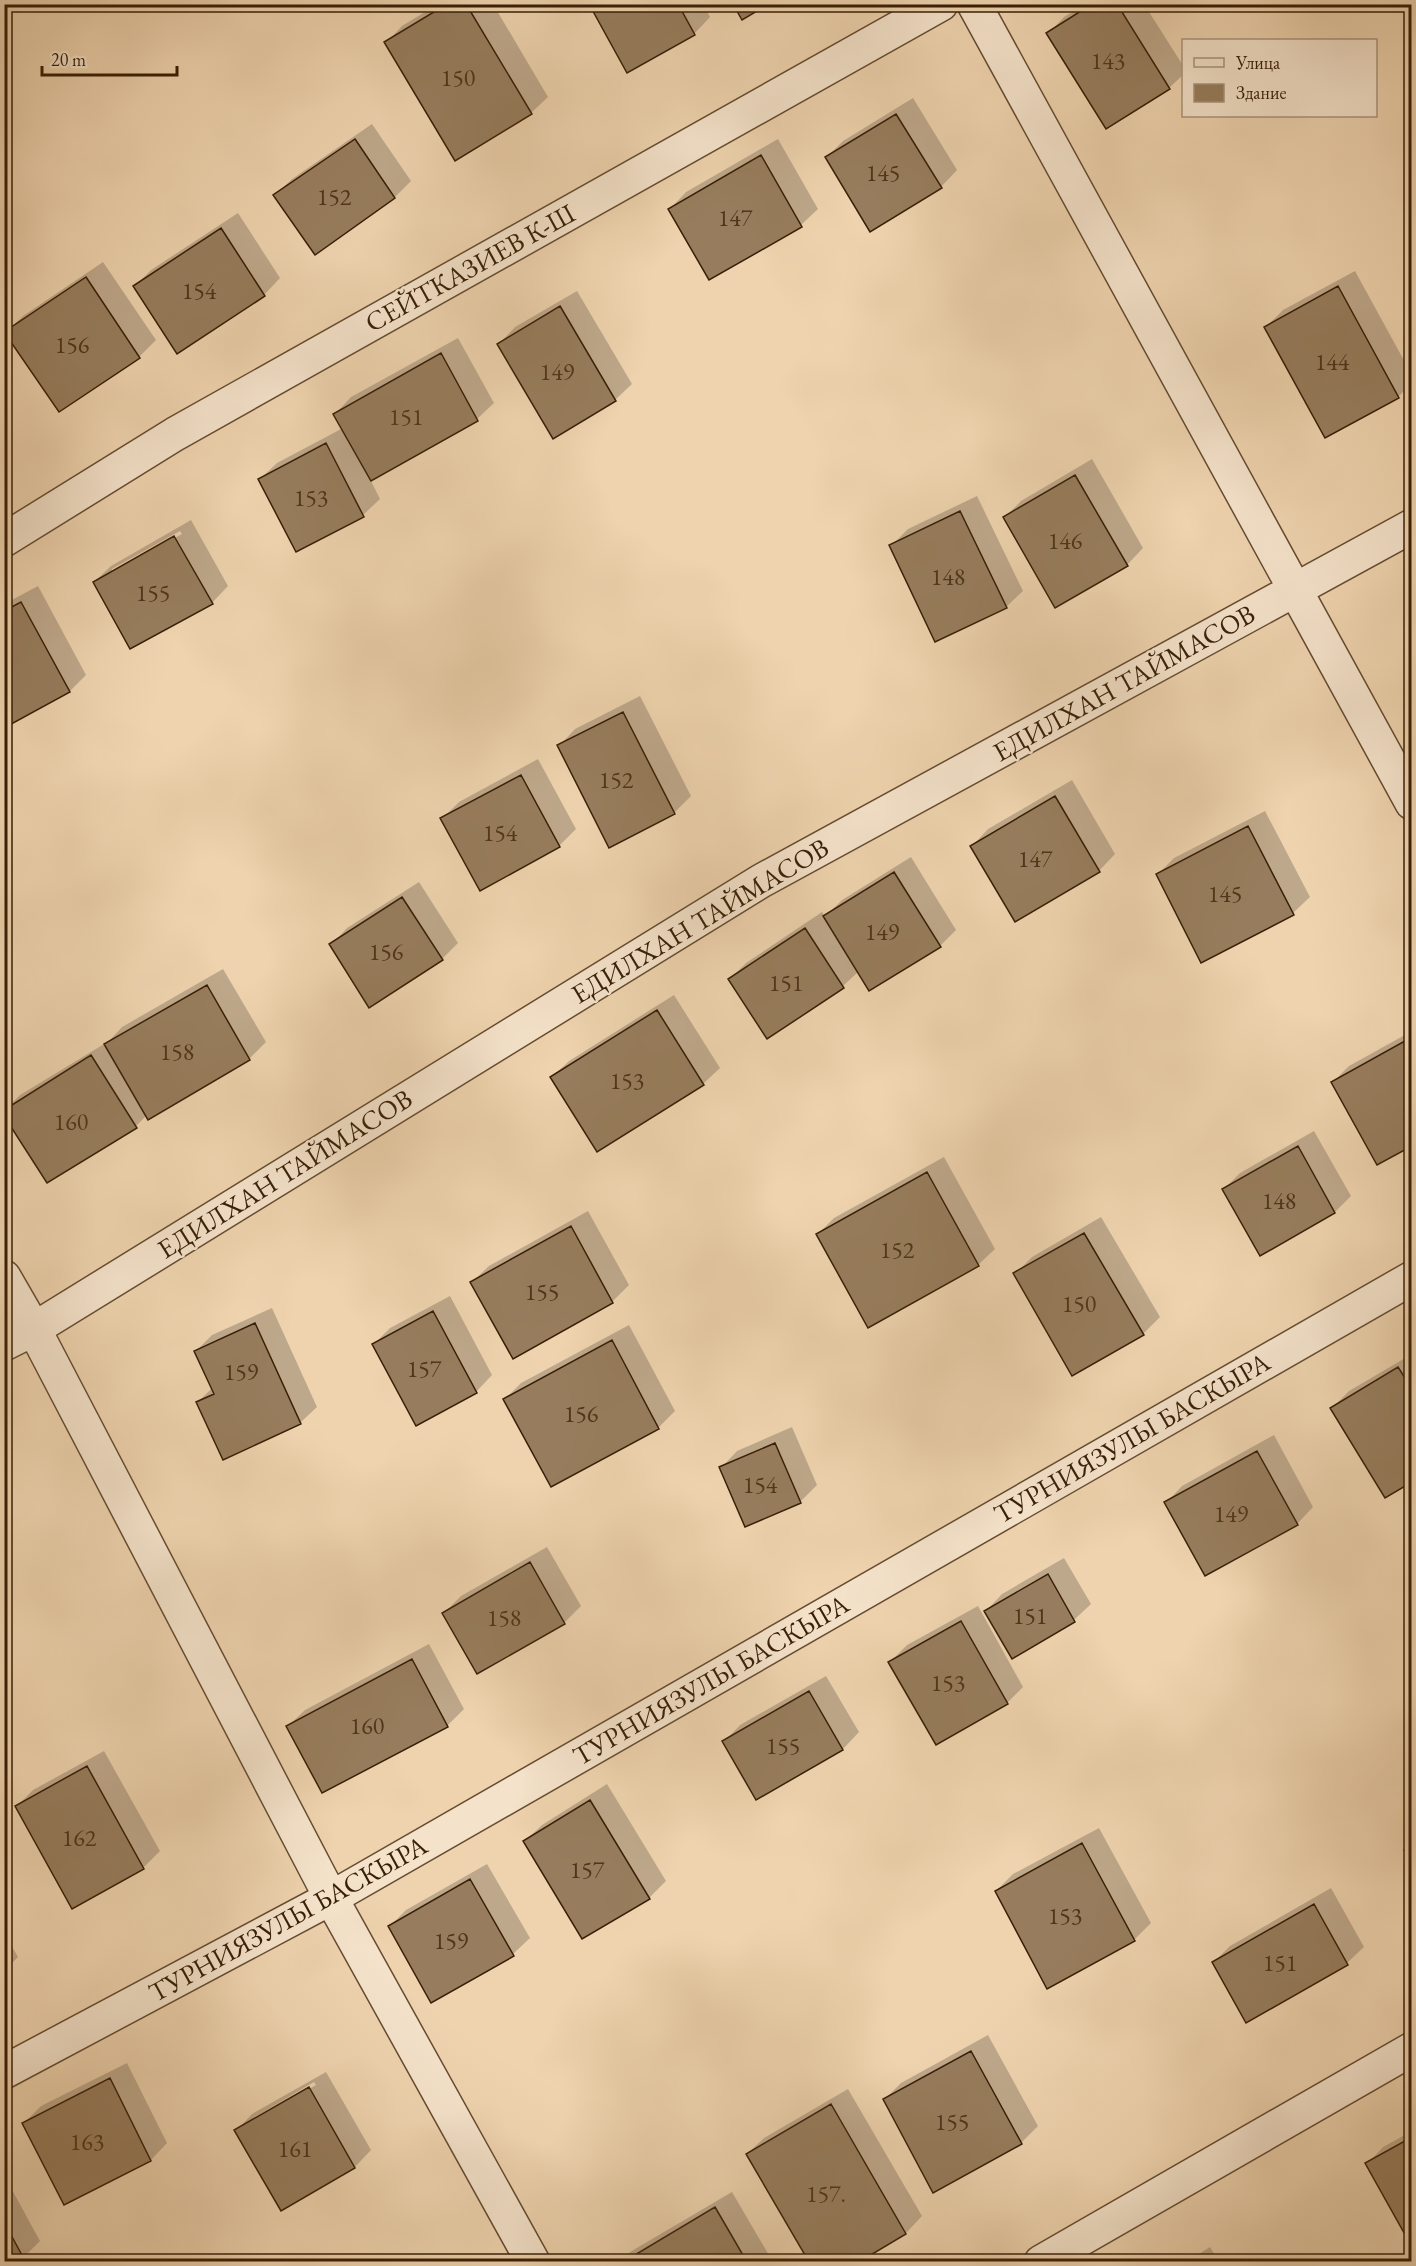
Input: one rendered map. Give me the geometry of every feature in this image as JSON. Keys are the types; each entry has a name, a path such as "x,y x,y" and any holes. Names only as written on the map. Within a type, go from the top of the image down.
{"street":[{"name":"СЕЙТКАЗИЕВ К-Ш","path":"4,540 175,434 941,4"},
{"path":"974,4 1412,803"},
{"name":"ЕДИЛХАН ТАЙМАСОВ","path":"4,1344 34,1329 761,881 1412,526"},
{"path":"4,1277 34,1329 331,1898 533,2262"},
{"name":"ТУРНИЯЗУЛЫ БАСКЫРА","path":"4,2072 331,1898 1412,1278"},
{"path":"1041,2262 1412,2049"}],"building":[{"path":"447,4 466,4 532,114 455,161 384,42"},
{"path":"589,4 678,4 695,35 627,73"},
{"path":"733,4 769,4 742,20"},
{"path":"1092,4 1117,4 1170,89 1106,129 1046,33"},
{"path":"896,114 942,188 870,232 825,157"},
{"path":"355,139 395,198 315,255 273,195"},
{"path":"761,155 802,227 709,280 668,209"},
{"path":"221,228 265,296 177,354 133,286"},
{"path":"86,277 140,358 59,412 4,332"},
{"path":"1338,286 1399,398 1325,438 1264,327"},
{"path":"560,306 616,401 553,439 497,344"},
{"path":"441,353 478,421 371,481 333,414"},
{"path":"326,443 364,517 296,552 258,479"},
{"path":"1075,475 1128,566 1055,608 1003,517"},
{"path":"960,511 1007,608 935,642 889,545"},
{"path":"174,536 213,604 130,649 93,582"},
{"path":"21,602 70,692 4,728 4,611"},
{"path":"623,712 675,814 609,848 557,745"},
{"path":"521,775 560,847 480,891 440,818"},
{"path":"1055,796 1100,872 1015,922 970,846"},
{"path":"1248,826 1294,915 1201,963 1156,874"},
{"path":"894,872 941,947 869,991 823,916"},
{"path":"402,897 443,960 369,1008 329,944"},
{"path":"805,928 844,988 767,1039 728,979"},
{"path":"207,985 250,1060 148,1120 104,1044"},
{"path":"657,1010 704,1085 597,1152 550,1077"},
{"path":"1412,1037 1412,1146 1377,1165 1331,1082"},
{"path":"91,1055 137,1128 47,1183 4,1116 4,1110"},
{"path":"1298,1146 1335,1213 1260,1256 1222,1189"},
{"path":"927,1172 979,1266 868,1328 816,1234"},
{"path":"571,1226 613,1303 513,1359 470,1282"},
{"path":"1084,1233 1144,1335 1072,1376 1013,1273"},
{"path":"433,1311 477,1393 416,1426 372,1344"},
{"path":"255,1323 301,1424 223,1460 196,1402 214,1394 194,1351"},
{"path":"612,1340 659,1429 551,1487 503,1399"},
{"path":"1398,1367 1412,1389 1412,1482 1385,1498 1330,1408"},
{"path":"775,1443 801,1503 745,1527 719,1467"},
{"path":"1257,1451 1298,1525 1205,1576 1164,1502"},
{"path":"530,1562 565,1624 477,1674 442,1613"},
{"path":"1048,1574 1075,1622 1012,1659 984,1611"},
{"path":"961,1621 1008,1704 936,1745 888,1662"},
{"path":"412,1659 448,1727 322,1793 286,1726"},
{"path":"809,1691 843,1750 756,1800 722,1741"},
{"path":"87,1766 144,1869 72,1909 15,1806"},
{"path":"590,1800 650,1899 582,1939 523,1841"},
{"path":"1082,1843 1135,1941 1047,1989 995,1891"},
{"path":"1412,1846 1412,1863 1404,1850"},
{"path":"470,1879 514,1956 431,2003 388,1926"},
{"path":"1314,1904 1348,1965 1246,2023 1212,1962"},
{"path":"971,2051 1022,2144 933,2193 883,2099"},
{"path":"110,2078 151,2161 64,2205 22,2123"},
{"path":"309,2087 355,2168 281,2211 234,2130"},
{"path":"831,2104 906,2234 859,2262 809,2262 746,2154"},
{"path":"1412,2137 1412,2247 1365,2163"},
{"path":"715,2207 747,2262 623,2262"},
{"path":"4,2222 24,2259 19,2262 4,2262"}]}
